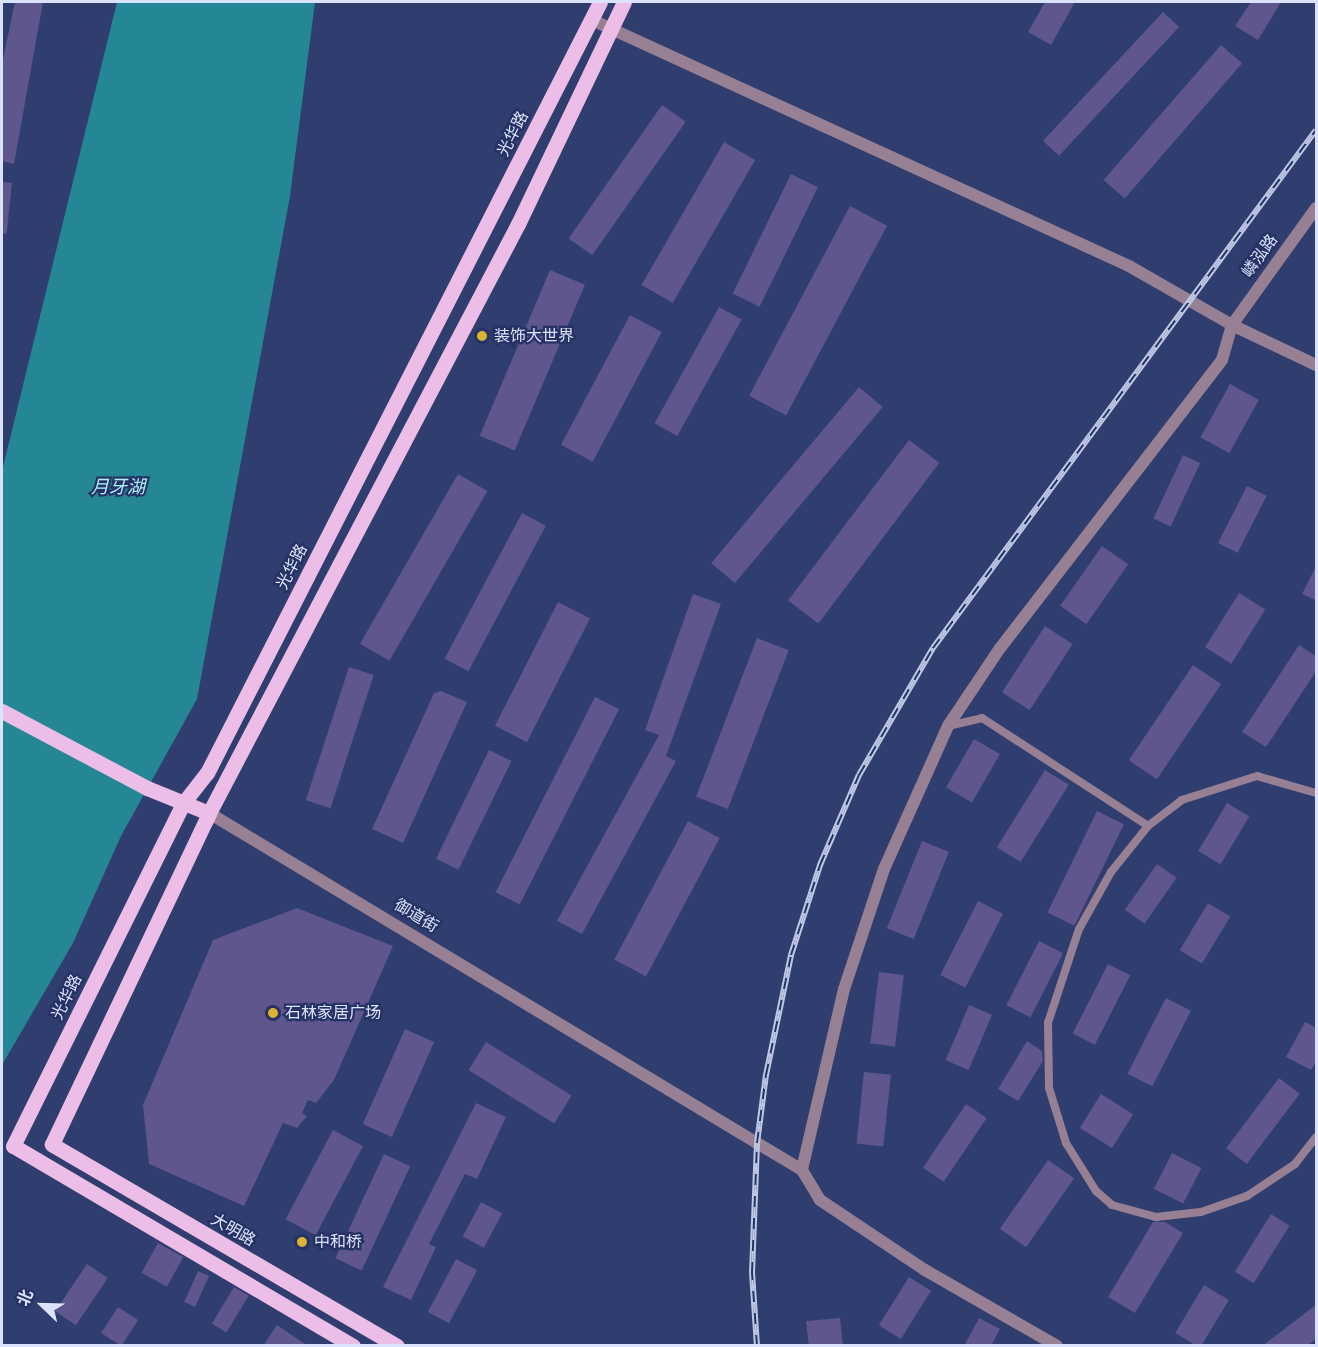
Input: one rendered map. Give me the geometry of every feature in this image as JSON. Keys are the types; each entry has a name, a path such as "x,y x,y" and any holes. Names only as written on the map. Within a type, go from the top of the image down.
{"main road":[{"name":"光华路","path":"7,1148 184,802 207,773 600,2"},
{"path":"2,711 209,813 507,245 624,2"},
{"name":"大明路","path":"209,813 52,1144 397,1346"},
{"path":"7,1148 353,1346"}],"street":[{"path":"592,20 1129,266 1232,325 1317,365"},
{"name":"嶙泓路","path":"1232,325 1317,208"},
{"path":"1057,1346 925,1270 820,1200 802,1170 844,989 884,869 948,726 1000,648 1222,360 1232,325"},
{"name":"御道街","path":"209,813 802,1170"}],"lane":[{"path":"948,726 982,718 1148,826"},
{"path":"1317,793 1257,776 1182,800 1148,826 1111,872 1079,929 1048,1023 1049,1089 1066,1143 1096,1191 1112,1205 1156,1217 1201,1212 1247,1196 1295,1164 1317,1137"}],"water":[{"name":"月牙湖","path":"117,2 315,2 290,196 197,699 121,836 73,943 2,1065 2,471"}],"building":[{"path":"15,2 43,2 14,164 2,161 2,64"},
{"path":"1045,2 1075,2 1051,45 1028,32"},
{"path":"1251,2 1281,2 1258,40 1235,26"},
{"path":"1163,12 1179,27 1059,156 1043,141"},
{"path":"1221,45 1242,63 1125,198 1104,180"},
{"path":"662,105 686,122 592,255 569,239"},
{"path":"724,142 755,160 673,303 642,285"},
{"path":"791,174 818,187 760,307 733,294"},
{"path":"2,182 12,183 7,234 2,233"},
{"path":"850,206 887,226 786,416 749,396"},
{"path":"550,270 585,285 515,451 480,436"},
{"path":"719,307 742,320 677,436 655,423"},
{"path":"630,315 662,332 593,462 561,445"},
{"path":"1230,384 1259,400 1229,453 1200,437"},
{"path":"859,387 883,407 735,583 711,563"},
{"path":"909,440 939,463 818,623 788,601"},
{"path":"1183,455 1200,463 1171,526 1153,518"},
{"path":"458,474 487,491 389,661 360,644"},
{"path":"1247,486 1267,496 1238,553 1218,543"},
{"path":"522,513 546,526 468,671 445,659"},
{"path":"1102,546 1128,564 1086,624 1060,606"},
{"path":"1317,564 1317,601 1302,594"},
{"path":"1239,593 1265,609 1231,664 1205,647"},
{"path":"693,594 721,604 666,756 676,761 582,934 557,921 659,735 645,730"},
{"path":"558,602 590,618 527,742 495,726"},
{"path":"1045,626 1073,644 1030,710 1002,692"},
{"path":"757,638 789,650 728,809 696,797"},
{"path":"1299,645 1317,657 1317,670 1266,747 1242,732"},
{"path":"1193,665 1221,684 1157,779 1129,760"},
{"path":"349,667 374,675 330,808 306,800"},
{"path":"441,691 467,702 403,843 372,829 434,693"},
{"path":"595,697 619,709 520,904 496,892"},
{"path":"974,739 1000,754 972,802 946,787"},
{"path":"489,750 511,761 458,870 436,859"},
{"path":"1045,770 1069,785 1021,862 997,847"},
{"path":"1227,803 1249,816 1220,864 1198,851"},
{"path":"1097,811 1124,824 1074,926 1047,913"},
{"path":"688,821 720,838 646,977 614,960"},
{"path":"922,841 949,852 914,939 887,928"},
{"path":"1157,864 1177,878 1145,924 1125,910"},
{"path":"978,901 1003,914 965,988 940,975"},
{"path":"1208,903 1230,916 1202,964 1180,950"},
{"name":"石林家居广场","path":"297,908 393,946 334,1080 316,1103 308,1100 302,1113 307,1116 297,1128 283,1123 244,1206 149,1164 143,1105 213,940"},
{"path":"1039,941 1063,953 1030,1017 1006,1005"},
{"path":"1108,964 1130,975 1095,1045 1073,1033"},
{"path":"879,972 904,975 895,1047 870,1043"},
{"path":"1166,998 1191,1011 1152,1086 1127,1074"},
{"path":"969,1005 992,1015 969,1070 946,1060"},
{"path":"1305,1022 1317,1028 1317,1060 1311,1070 1286,1057"},
{"path":"405,1029 434,1042 392,1137 363,1124"},
{"path":"1027,1041 1042,1051 1043,1061 1018,1101 998,1089"},
{"path":"486,1042 572,1096 554,1124 469,1070"},
{"path":"864,1072 891,1075 883,1146 856,1144"},
{"path":"1279,1078 1300,1094 1247,1164 1226,1148"},
{"path":"1101,1094 1133,1114 1112,1148 1080,1128"},
{"path":"476,1103 506,1117 477,1179 465,1174 429,1244 436,1247 411,1300 383,1287"},
{"path":"966,1104 987,1118 944,1182 923,1168"},
{"path":"333,1130 363,1146 316,1235 286,1219"},
{"path":"1172,1153 1201,1168 1183,1204 1154,1189"},
{"path":"384,1154 410,1166 362,1270 335,1258"},
{"path":"1048,1160 1074,1178 1026,1247 1000,1229"},
{"path":"481,1202 502,1213 484,1248 463,1236"},
{"path":"1271,1214 1290,1226 1254,1283 1235,1272"},
{"path":"1153,1222 1165,1222 1183,1233 1135,1313 1108,1297"},
{"path":"158,1243 183,1257 167,1287 142,1273"},
{"path":"456,1259 477,1270 449,1323 428,1312"},
{"path":"87,1264 108,1278 76,1325 55,1311"},
{"path":"198,1271 209,1276 195,1307 184,1302"},
{"path":"909,1277 931,1291 901,1339 879,1325"},
{"path":"1204,1285 1229,1300 1201,1346 1197,1346 1175,1333"},
{"path":"234,1287 249,1296 226,1333 212,1324"},
{"path":"1317,1304 1317,1338 1307,1346 1262,1346"},
{"path":"118,1307 138,1320 121,1346 101,1333"},
{"path":"840,1318 843,1346 809,1346 806,1321"},
{"path":"979,1318 1000,1329 991,1346 964,1346"},
{"path":"277,1325 308,1346 263,1346"}],"railway":[{"path":"757,1346 752,1273 757,1143 766,1075 791,955 820,865 859,775 933,648 1316,130"}],"place":[{"name":"装饰大世界","path":"482,336"},
{"name":"石林家居广场","path":"273,1013"},
{"name":"中和桥","path":"302,1242"}]}
